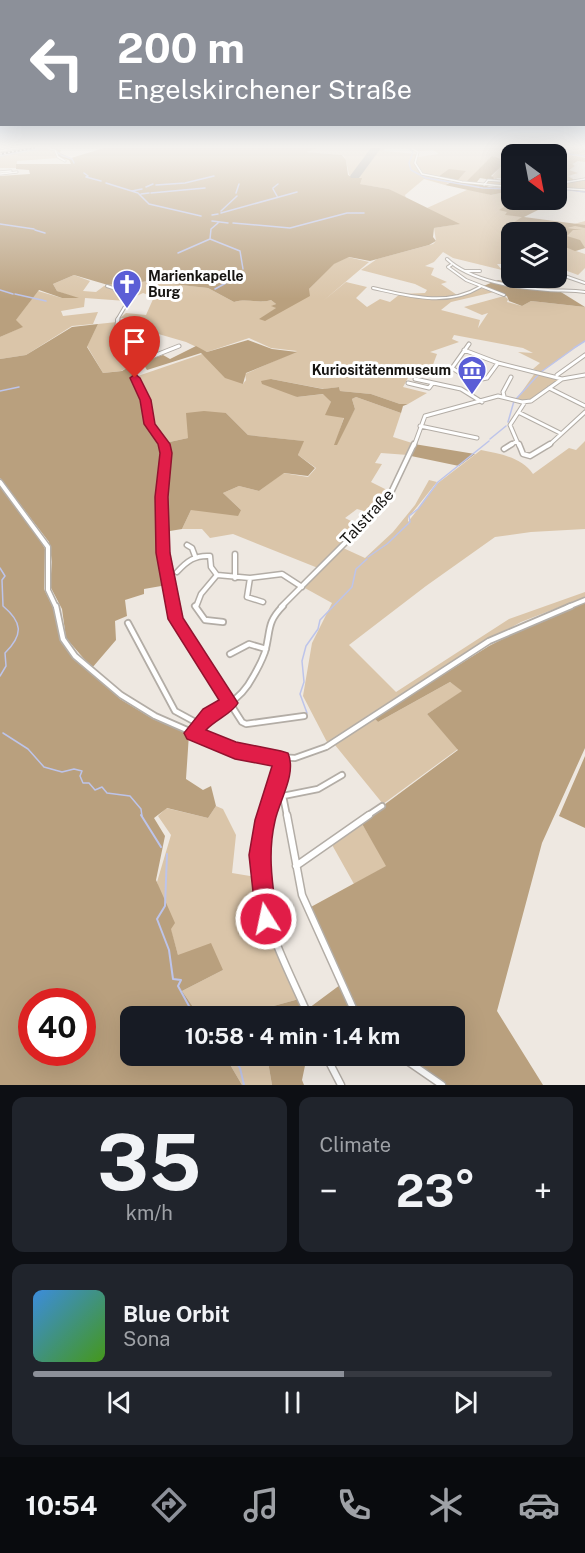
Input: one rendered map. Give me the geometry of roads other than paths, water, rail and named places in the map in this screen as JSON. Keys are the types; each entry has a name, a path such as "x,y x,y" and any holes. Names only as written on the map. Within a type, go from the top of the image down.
{"street":[{"path":"447,259 452,265 465,272 536,288 585,292"},
{"path":"452,265 448,267 450,270 480,287 504,295"},
{"path":"465,272 480,271"},
{"path":"567,277 585,283"},
{"path":"107,286 113,288 127,301 117,320 117,333 112,344 131,365 146,400 149,424 164,444 166,453 162,497 163,553 176,619 246,724 304,716"},
{"path":"373,288 423,299 446,298 480,287"},
{"path":"469,344 452,369 472,381 487,378 498,363"},
{"path":"131,365 179,346"},
{"path":"464,350 498,363 556,375 562,379"},
{"path":"556,375 585,355"},
{"path":"477,438 420,426 428,415 504,396 525,402 536,399 562,379 585,375"},
{"path":"504,396 503,392 511,377"},
{"path":"415,379 461,390 479,398 482,402"},
{"path":"408,383 429,388 432,384"},
{"path":"549,388 585,406"},
{"path":"525,402 520,413 510,425 523,454 528,456 534,455 572,420 585,412"},
{"path":"520,413 560,433"},
{"name":"Talstraße","path":"193,733 209,714 230,703 246,688 266,649 269,622 353,532 387,501 405,468 420,426"},
{"path":"504,449 512,441 517,441"},
{"path":"0,482 48,547 48,590 59,613 63,639 71,651 122,695 174,725 235,751 281,759 307,755 326,747 489,641 585,600"},
{"path":"187,545 192,548 195,556"},
{"path":"235,554 237,557 235,578"},
{"path":"177,572 185,561 195,556 209,555 211,567 217,575 250,578 282,574 302,587"},
{"path":"217,575 201,594 195,606 199,615 206,621 223,622"},
{"path":"250,578 247,597 263,602"},
{"path":"128,623 175,711 199,724"},
{"path":"230,654 249,644 266,649"},
{"path":"281,759 275,791 265,820 259,855 263,906 304,1006"},
{"path":"275,791 283,796 318,789 342,775"},
{"path":"283,796 306,905 352,1006"},
{"path":"296,866 382,806"},
{"path":"331,1066 341,1085"},
{"path":"414,1066 442,1085"}],"waterway":[{"path":"144,199 149,204 201,216"},
{"path":"221,211 234,199"},
{"path":"221,213 273,199"},
{"path":"233,223 290,228 347,213 364,213"},
{"path":"212,215 218,214"},
{"path":"212,221 228,223"},
{"path":"210,239 211,229 218,223"},
{"path":"0,224 34,229"},
{"path":"35,230 45,233"},
{"path":"178,253 210,239"},
{"path":"210,239 240,251 243,269"},
{"path":"231,282 237,278"},
{"path":"215,289 226,283"},
{"path":"0,290 13,294"},
{"path":"15,294 46,301"},
{"path":"574,348 585,341"},
{"path":"516,399 541,372 573,349"},
{"path":"0,391 19,387"},
{"path":"508,422 514,401"},
{"path":"490,439 506,426"},
{"path":"368,557 387,544 410,522 409,516 418,509 438,482 489,441"},
{"path":"307,713 300,694 304,682 302,661 306,646 318,629 320,620 352,587 356,569 367,559"},
{"path":"0,568 5,576 2,580 3,606 14,617 18,628 15,640 5,653 6,666 0,676"},
{"path":"3,733 28,749 44,767 62,772 74,769 82,771 80,776 83,783 89,783 95,790 102,787 107,793 130,796 141,809 142,816"},
{"path":"141,815 161,847"},
{"path":"167,854 165,906 157,919 169,950 173,979 181,980 178,986 189,1006"},
{"path":"238,1066 244,1085"}],"place":[{"name":"Marienkapelle Burg","path":"127,310"},
{"name":"Kuriositätenmuseum","path":"472,396"}]}
